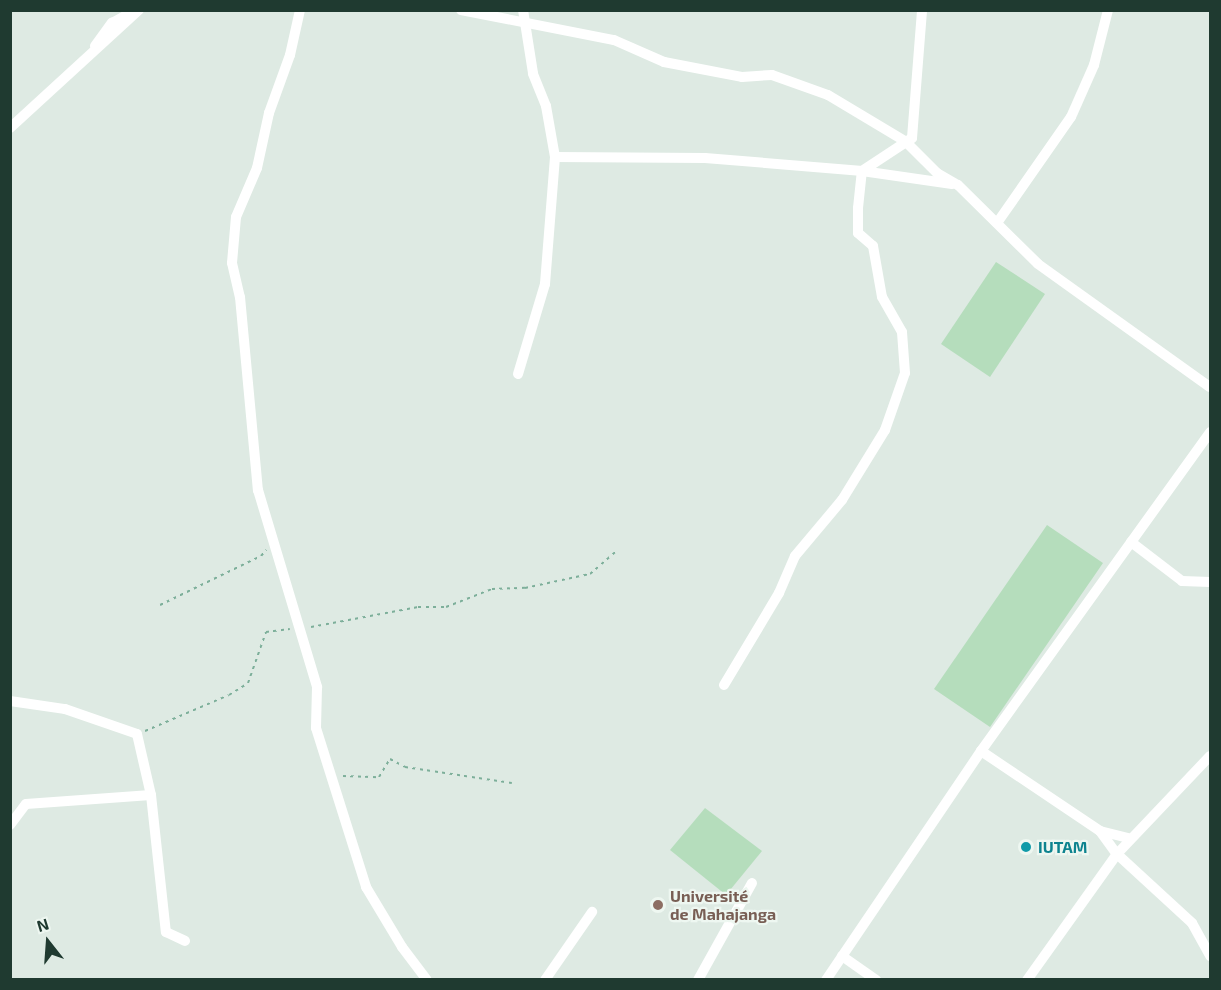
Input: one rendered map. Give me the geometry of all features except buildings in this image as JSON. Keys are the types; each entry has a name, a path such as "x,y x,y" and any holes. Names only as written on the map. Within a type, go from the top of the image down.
{"street":[{"path":"83,63 112,23 134,10"},
{"path":"10,128 139,10"},
{"path":"300,10 290,56 269,113 257,168 236,217 232,263 240,297 258,490 317,687 316,728 366,887 402,947 427,980"},
{"path":"461,10 523,16 614,40 664,62 742,77 772,75 798,81 905,141 937,173 958,185 1038,264 1210,387"},
{"path":"862,171 912,138 922,10"},
{"path":"997,223 1071,117 1094,65 1108,10"},
{"path":"518,374 545,284 555,157 546,106 533,73 532,44 523,16"},
{"path":"555,157 705,158 862,171 958,185"},
{"path":"724,685 779,593 795,556 842,500 885,430 905,373 902,332 882,297 873,246 858,233 862,171"},
{"path":"826,980 981,751 1210,432"},
{"path":"1131,542 1182,581 1210,582"},
{"path":"10,701 65,709 137,734 151,795 166,932 185,941"},
{"path":"981,751 1100,831 1117,854 1192,923 1210,957"},
{"path":"1027,980 1129,838 1210,756"},
{"path":"10,825 26,804 151,795"},
{"path":"1100,831 1129,838"},
{"path":"698,980 752,882"},
{"path":"545,980 592,912"},
{"path":"842,956 876,980"}],"path":[{"path":"160,605 261,556 273,541"},
{"path":"137,734 229,695 248,683 266,632 418,607 446,607 492,590 525,588 590,574 616,550"},
{"path":"331,776 379,777 390,759 405,767 512,783"}],"green space":[{"path":"996,262 1045,294 990,377 941,344"},
{"path":"1047,525 1103,563 990,727 934,689"},
{"path":"705,808 762,851 726,895 670,850"}],"place":[{"name":"IUTAM","path":"1026,847"},
{"name":"Université de Mahajanga","path":"658,905"}]}
